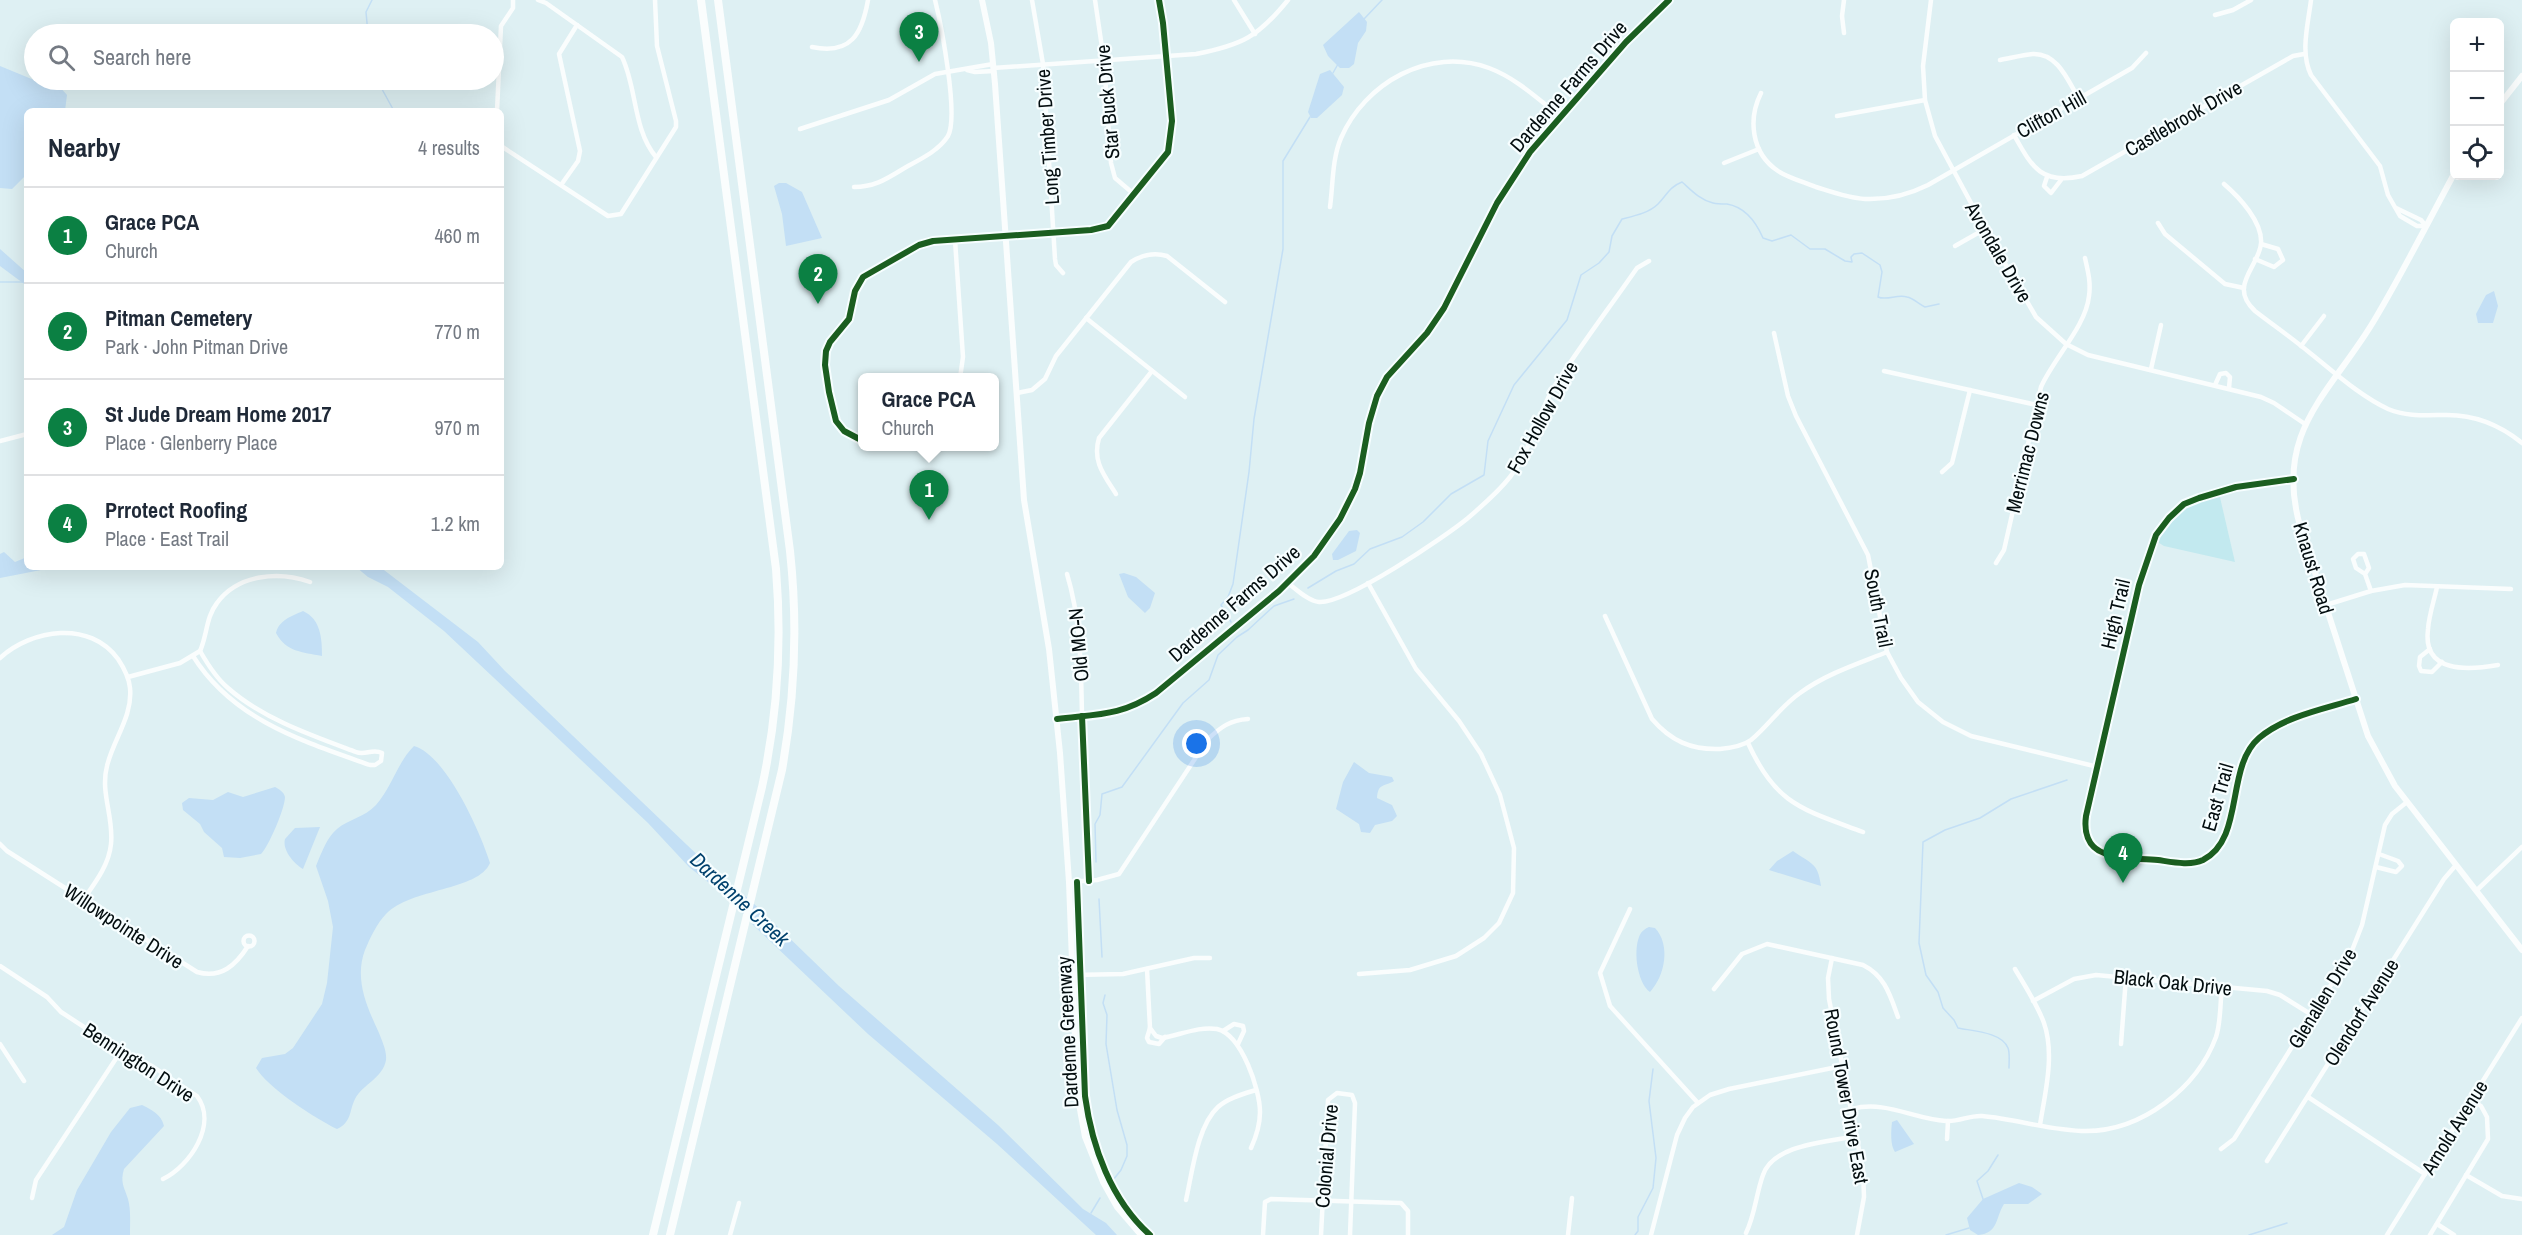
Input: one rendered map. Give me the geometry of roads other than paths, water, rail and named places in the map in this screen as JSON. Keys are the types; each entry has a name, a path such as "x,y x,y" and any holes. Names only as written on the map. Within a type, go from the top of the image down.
{"highway":[{"path":"653,1235 768,760 775,714 779,651 778,596 701,0"},
{"path":"670,1235 782,770 791,715 795,661 795,596 718,0"}],"main road":[{"path":"982,0 993,68 1007,236 1024,500 1049,649 1057,719 1069,882 1077,1093 1085,1137 1110,1195 1141,1235"},
{"path":"2504,98 2522,76"},
{"name":"Knaust Road","path":"2451,180 2373,322 2316,403 2305,424 2296,454 2294,479 2298,517 2373,746 2389,777 2407,802 2522,950"}],"street":[{"path":"502,24 513,8 513,0"},
{"path":"538,0 546,3 622,57 628,71 645,142 656,157"},
{"path":"504,148 608,216 621,214 674,132 676,121 657,46 655,0"},
{"path":"812,47 825,50 848,44 862,26 868,0"},
{"path":"854,187 871,187 940,147 951,129 948,71 935,0"},
{"name":"Long Timber Drive","path":"1032,0 1043,64 1056,265 1063,273"},
{"name":"Star Buck Drive","path":"1095,0 1104,61 1115,178 1135,195"},
{"path":"858,438 844,431 836,421 825,365 829,345 849,319 855,291 864,277 919,245 933,241 1108,226 1168,152 1172,121 1159,0"},
{"path":"1234,0 1255,34"},
{"path":"800,129 890,100 935,74 948,71 975,72 993,68 1043,64 1166,57 1226,48 1255,34 1288,0"},
{"name":"Dardenne Farms Drive","path":"1057,719 1112,713 1137,706 1156,693 1288,583 1314,556 1340,519 1360,473 1369,423 1377,396 1387,377 1427,333 1444,308 1497,203 1530,152 1626,42 1669,0"},
{"path":"1844,0 1842,16 1844,33"},
{"name":"Avondale Drive","path":"1931,0 1923,66 1925,100 1935,136 1985,229 2036,316 2066,344 2088,355 2229,388 2268,400 2305,424"},
{"path":"2215,15 2233,10 2251,0"},
{"path":"2311,0 2304,54 2310,75 2380,166 2388,195 2400,216 2417,225 2426,226"},
{"path":"561,185 578,161 580,151 559,54 577,25"},
{"name":"Clifton Hill","path":"1759,149 1770,164 1787,176 1838,194 1866,199 1898,197 1953,171 2079,99 2132,68 2146,53"},
{"path":"2000,60 2033,54 2048,57 2060,66 2079,99"},
{"name":"Castlebrook Drive","path":"2014,135 2033,167 2047,177 2061,180 2082,176 2293,56 2304,54"},
{"path":"1330,207 1340,140 1353,117 1368,98 1400,73 1431,64 1461,63 1482,66 1520,84 1561,117"},
{"path":"497,108 498,90"},
{"path":"1724,163 1759,149 1752,125 1753,114 1761,93"},
{"path":"1838,116 1925,100"},
{"name":"Castlebrook Drive","path":"2047,177 2044,186 2050,193 2061,180"},
{"path":"2224,184 2233,191 2255,221 2261,244 2248,271 2244,288 2253,308 2337,374 2388,409 2418,416 2449,415 2477,418 2503,429 2522,444"},
{"path":"2158,223 2165,234 2225,284 2244,288"},
{"path":"1955,246 1985,229"},
{"path":"955,240 963,357 961,373"},
{"path":"2255,259 2274,267 2283,260 2278,249 2261,244"},
{"path":"1017,393 1032,390 1045,379 1056,356 1131,262 1151,254 1162,254 1225,302"},
{"name":"Merrimac Downs","path":"1996,563 2004,550 2037,405 2048,373 2085,313 2090,283 2085,258"},
{"name":"Fox Hollow Drive","path":"1288,583 1303,595 1318,602 1334,599 1368,583 1411,557 1467,518 1510,477 1530,444 1553,389 1637,268 1649,261"},
{"path":"2301,346 2324,316"},
{"path":"1086,318 1185,397"},
{"path":"2151,369 2161,325"},
{"name":"South Trail","path":"1774,333 1788,396 1796,417 1868,555 1887,652 1901,678 1918,702 1930,713 1958,730 1983,741 2098,767"},
{"path":"1116,494 1102,473 1096,458 1096,448 1099,438 1152,371"},
{"path":"1884,371 2037,405"},
{"name":"Avondale Drive","path":"2215,385 2220,374 2226,373 2230,377 2229,388"},
{"path":"1942,472 1952,462 1970,390"},
{"path":"0,441 24,435"},
{"name":"High Trail","path":"2098,851 2090,843 2085,833 2085,824 2139,585 2156,535 2184,504 2236,487 2294,479"},
{"path":"2365,574 2369,568 2367,558 2364,554 2358,554 2354,560 2356,568 2365,574 2371,591"},
{"name":"Old MO-N","path":"1067,574 1078,627 1082,716"},
{"path":"129,677 180,663 200,651 208,619 216,603 230,590 247,580 291,575 310,582"},
{"path":"1359,974 1410,970 1456,956 1484,938 1499,923 1513,893 1514,848 1500,795 1481,754 1459,722 1416,669 1368,583"},
{"path":"2326,605 2371,591 2405,585 2511,589"},
{"path":"2437,587 2427,630 2430,649 2442,662 2459,669 2498,665"},
{"path":"1605,616 1645,706 1664,732 1694,748 1728,748 1748,743 1799,693 1846,668 1887,652"},
{"path":"0,658 20,645 44,636 60,633 80,634 94,638 106,646 122,664 129,677 131,690 129,708 108,761 105,782 112,842 108,858 83,900"},
{"path":"2430,649 2421,657 2419,666 2421,671 2432,672 2442,662"},
{"path":"193,656 208,678 227,698 274,728 370,765 381,761 382,753 376,750 359,754 286,724 260,710 224,684 200,651"},
{"name":"East Trail","path":"2098,851 2114,856 2180,863 2202,860 2224,838 2241,767 2256,740 2271,728 2286,721 2356,699"},
{"path":"1069,882 1097,880 1119,874 1208,739 1221,727 1234,720 1248,719"},
{"path":"1748,743 1768,781 1785,797 1820,815 1863,832"},
{"name":"Glenallen Drive","path":"2221,1149 2234,1139 2351,953 2362,925 2387,822 2407,802"},
{"name":"Willowpointe Drive","path":"0,844 7,851 201,974 212,975 224,972 238,962 248,946"},
{"path":"2476,891 2522,847"},
{"path":"2376,867 2396,872 2402,866 2398,861 2379,854"},
{"name":"Olendorf Avenue","path":"2267,1161 2444,879 2456,865"},
{"path":"1630,909 1600,973 1610,1006 1698,1103"},
{"path":"1714,989 1742,954 1758,946 1777,946 1873,970 1886,986 1898,1017"},
{"path":"1073,975 1123,974 1194,958 1209,958"},
{"name":"Round Tower Drive East","path":"1832,958 1827,988 1852,1109 1864,1184 1863,1212 1857,1235"},
{"name":"Bennington Drive","path":"0,966 47,997 61,1012 121,1051 152,1066 197,1096 204,1109 206,1124 200,1139 178,1171 163,1179"},
{"path":"1147,969 1150,1028 1147,1038 1149,1042 1159,1044 1166,1037"},
{"path":"2015,969 2044,1023 2049,1052 2040,1125"},
{"name":"Black Oak Drive","path":"2033,1000 2074,979 2087,975 2126,977 2273,992 2312,1015"},
{"path":"2121,1044 2126,977"},
{"path":"1852,1109 1862,1106 1889,1108 1948,1121 1981,1116 2071,1130 2106,1129 2137,1120 2165,1104 2189,1079 2213,1042 2218,1029 2222,987"},
{"name":"Arnold Avenue","path":"2387,1235 2522,1018"},
{"path":"1223,1031 1234,1024 1243,1026 1244,1030 1238,1044"},
{"path":"1150,1028 1156,1036 1166,1037 1203,1029 1223,1031 1238,1044 1259,1098 1259,1122 1251,1148"},
{"path":"0,1044 24,1081"},
{"path":"32,1198 36,1180 121,1051"},
{"path":"1651,1235 1677,1135 1684,1118 1698,1103 1710,1095 1729,1089 1842,1066"},
{"path":"1186,1200 1206,1123 1223,1103 1256,1090"},
{"name":"Colonial Drive","path":"1321,1235 1328,1100 1337,1093 1349,1094 1356,1104 1350,1235"},
{"path":"2308,1097 2425,1174"},
{"path":"2430,1235 2487,1142 2489,1128 2484,1111 2472,1100"},
{"path":"1947,1139 1948,1121"},
{"path":"1746,1233 1763,1173 1778,1155 1790,1150 1856,1136"},
{"path":"2466,1175 2502,1196 2522,1198"},
{"path":"1568,1235 1572,1198"},
{"path":"1263,1235 1265,1203 1271,1199 1323,1199 1404,1205 1408,1211 1408,1235"},
{"path":"730,1235 739,1203"},
{"path":"2437,1224 2454,1235"}],"water":[{"path":"1359,12 1367,22 1366,31 1358,43 1354,64 1349,68 1340,68 1328,56 1323,45"},
{"path":"0,66 24,76 24,90 62,90 67,95 65,108 24,108 24,177 12,189 0,188"},
{"path":"1330,70 1344,87 1342,95 1317,118 1311,118 1308,112 1320,74"},
{"path":"786,183 802,192 822,238 786,246 782,214 774,186"},
{"path":"0,249 24,270 24,284 0,266"},
{"path":"2494,291 2498,306 2493,323 2478,323 2476,314 2486,295"},
{"path":"1357,530 1360,533 1356,551 1338,560 1333,560 1332,554 1349,531"},
{"path":"4,552 15,562 24,558 24,570 41,570 0,578 0,554"},
{"name":"Dardenne Creek","path":"360,570 384,570 478,642 505,671 709,866 749,899 839,986 998,1125 1083,1209 1106,1223 1117,1235 1096,1235 997,1144 868,1034 752,924 733,902 689,867 648,823 444,631 388,587"},
{"path":"1124,573 1136,577 1155,593 1150,608 1145,613 1128,597 1119,574"},
{"path":"303,611 317,624 321,636 322,656 290,648 276,633 283,622"},
{"path":"414,746 426,752 449,779 470,814 490,863 483,872 472,879 397,905 386,914 374,931 362,961 361,982 366,1003 384,1046 386,1060 381,1072 355,1099 345,1123 337,1129 305,1111 281,1093 256,1068 262,1058 285,1054 293,1048 322,1004 327,983 333,927 328,901 316,866 325,846 337,829 376,805"},
{"path":"1354,762 1369,773 1392,777 1394,781 1380,788 1377,798 1392,805 1397,816 1392,821 1375,825 1370,833 1361,832 1359,824 1336,809 1343,782"},
{"path":"275,787 284,794 284,802 280,818 261,854 240,858 224,857 222,848 204,832 200,824 183,810 182,803 189,798 213,800 228,792 243,797"},
{"path":"320,827 303,869 296,864 285,848 285,839 295,828"},
{"path":"1793,851 1816,868 1821,886 1769,870 1777,861"},
{"path":"1649,927 1655,928 1660,935 1664,952 1659,978 1650,992 1642,981 1636,955 1638,939"},
{"path":"142,1105 158,1115 164,1126 124,1169 122,1181 130,1208 130,1235 52,1235 64,1227 77,1190 111,1132 130,1108"},
{"path":"1897,1120 1914,1144 1895,1152 1891,1130 1892,1122"},
{"path":"2019,1183 2032,1187 2042,1194 2028,1204 2004,1204 1996,1224 1985,1234 1978,1235 1970,1230 1967,1218 1983,1199"}],"waterway":[{"path":"367,24 366,12 372,0"},
{"path":"1364,19 1382,0"},
{"path":"1333,73 1338,64"},
{"path":"382,90 392,108"},
{"path":"1231,622 1221,605 1228,597 1233,584 1254,419 1283,249 1283,161 1310,117"},
{"path":"1308,588 1336,571 1354,564 1370,549 1402,537 1423,522 1451,494 1484,475 1488,441 1514,385 1567,320 1581,275 1599,263 1609,252 1612,236 1622,219 1650,210 1671,189 1682,182 1704,200 1739,208 1753,221 1763,238 1772,241 1791,235 1810,249 1825,249 1845,261 1852,262 1851,257 1854,254 1862,253 1880,265 1882,272 1878,297 1907,297 1925,307 1939,304"},
{"path":"0,282 24,282"},
{"path":"1096,862 1095,824 1100,815 1102,794 1122,787 1183,703 1209,680 1218,655 1274,606 1294,599"},
{"path":"2009,1068 2009,1052 2005,1043 1993,1035 1958,1028 1943,1008 1938,992 1926,975 1919,943 1923,842 1945,830 1980,818 2011,799 2067,780"},
{"path":"1099,899 1102,957"},
{"path":"1105,995 1103,1003 1107,1015 1106,1044 1117,1110 1127,1145 1127,1156 1121,1170 1113,1180"},
{"path":"1635,1235 1638,1231 1638,1217 1653,1188 1656,1158 1649,1101 1653,1069"},
{"path":"1983,1199 1977,1181 1988,1171 1998,1155"},
{"path":"1091,1213 1100,1198"},
{"path":"2249,1235 2287,1223"},
{"path":"1946,1235 1969,1228"}],"place":[{"name":"St Jude Dream Home 2017","path":"919,62"},
{"name":"Pitman Cemetery","path":"818,304"},
{"name":"Grace PCA","path":"929,520"},
{"name":"Prrotect Roofing","path":"2123,883"}]}
